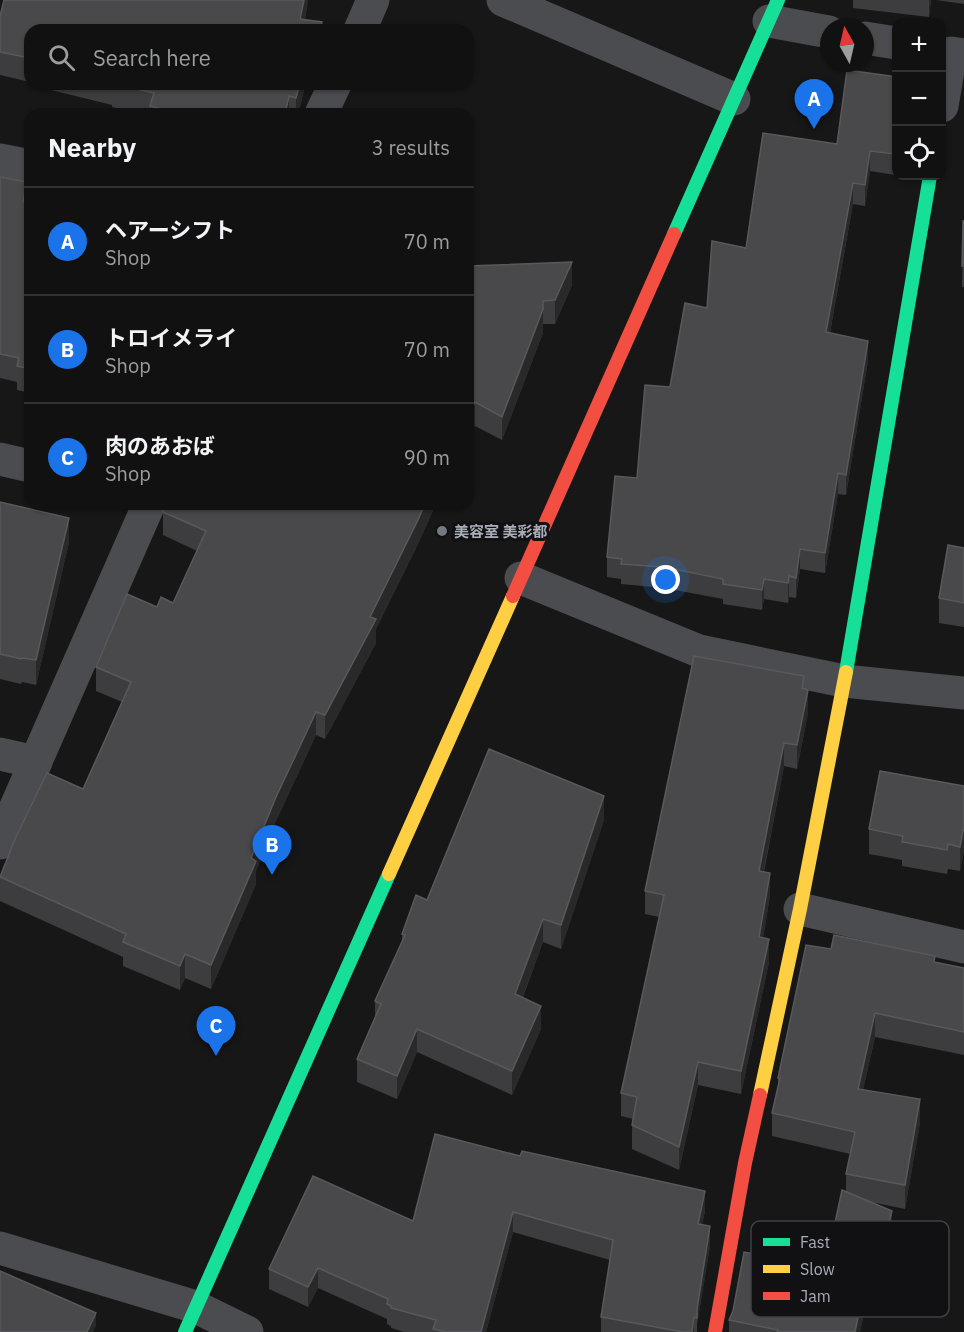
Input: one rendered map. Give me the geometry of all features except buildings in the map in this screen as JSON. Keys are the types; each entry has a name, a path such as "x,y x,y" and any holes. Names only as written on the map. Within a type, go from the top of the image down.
{"street":[{"path":"363,24 373,0"},
{"path":"503,0 734,99"},
{"path":"191,1320 773,10 820,28"},
{"path":"874,39 892,42"},
{"path":"946,85 952,53"},
{"path":"324,108 332,90"},
{"path":"0,160 24,165"},
{"path":"715,1332 745,1163 800,909 844,681 929,180"},
{"path":"0,459 24,465"},
{"path":"0,843 146,510"},
{"path":"521,578 699,651 844,681 964,693"},
{"path":"0,753 36,762"},
{"path":"800,909 964,947"},
{"path":"0,1248 191,1320 248,1332"}],"traffic: fast":[{"path":"674,234 778,0"},
{"path":"846,672 929,180"},
{"path":"185,1332 389,874"}],"traffic: slow":[{"path":"389,874 513,596"},
{"path":"760,1095 800,909 846,672"}],"traffic: jam":[{"path":"513,596 674,234"},
{"path":"715,1332 745,1163 760,1095"}],"place":[{"name":"ヘアーシフト","path":"814,129"},
{"name":"美容室 美彩都","path":"442,531"},
{"name":"トロイメライ","path":"272,875"},
{"name":"肉のあおば","path":"216,1056"}]}
